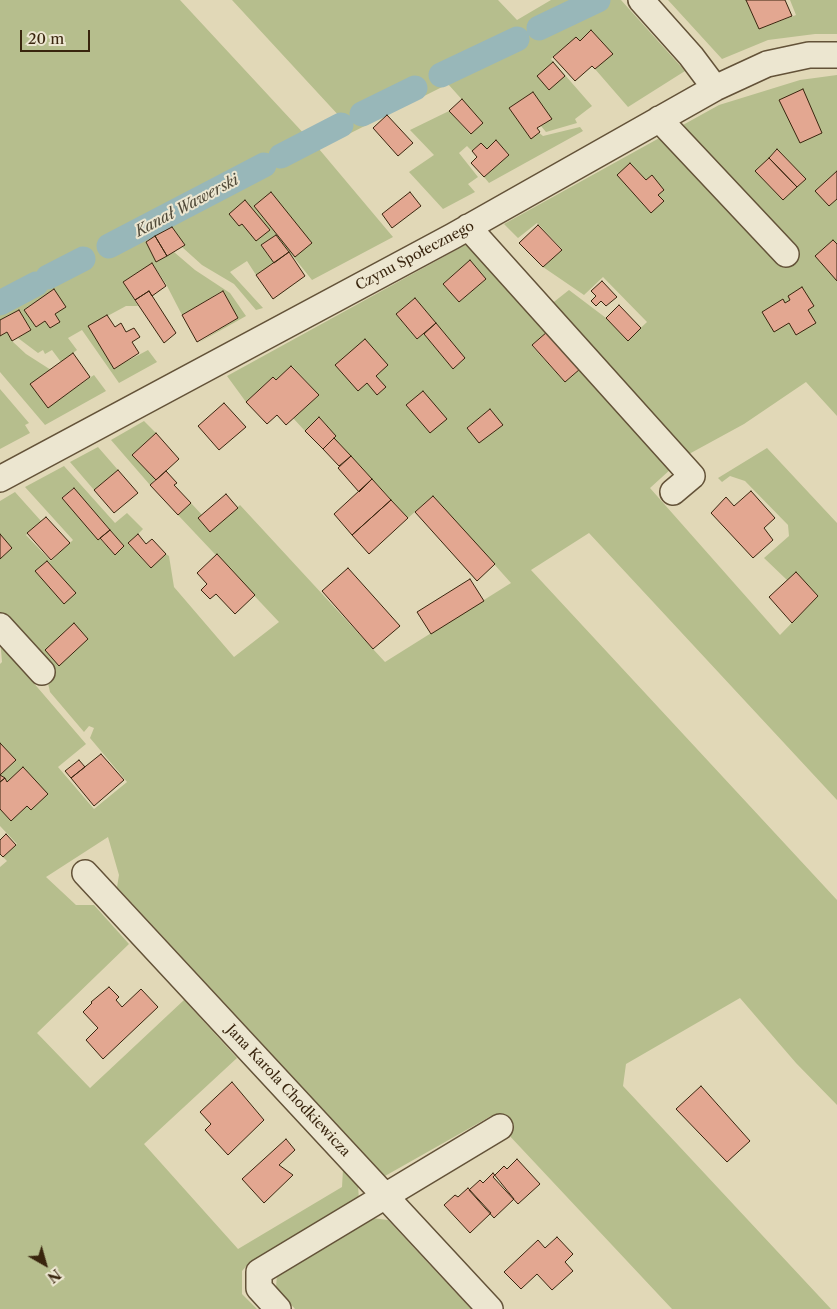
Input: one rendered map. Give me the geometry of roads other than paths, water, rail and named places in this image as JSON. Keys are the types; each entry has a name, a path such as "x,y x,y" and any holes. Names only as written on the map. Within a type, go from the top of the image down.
{"street":[{"path":"641,0 692,56 715,88"},
{"name":"Czynu Społecznego","path":"0,479 468,227 715,88 767,64 809,55 837,55"},
{"path":"659,119 786,254"},
{"path":"468,227 692,476 673,492"},
{"path":"0,626 42,672"},
{"name":"Jana Karola Chodkiewicza","path":"84,873 490,1309"},
{"path":"278,1309 258,1288 259,1272 500,1127"}],"waterway":[{"name":"Kanał Wawerski","path":"539,28 598,0"},
{"name":"Kanał Wawerski","path":"441,75 517,39"},
{"name":"Kanał Wawerski","path":"362,114 415,88"},
{"name":"Kanał Wawerski","path":"281,156 341,125"},
{"name":"Kanał Wawerski","path":"109,246 264,165"},
{"name":"Kanał Wawerski","path":"48,277 83,259"},
{"name":"Kanał Wawerski","path":"0,303 36,284"}]}
